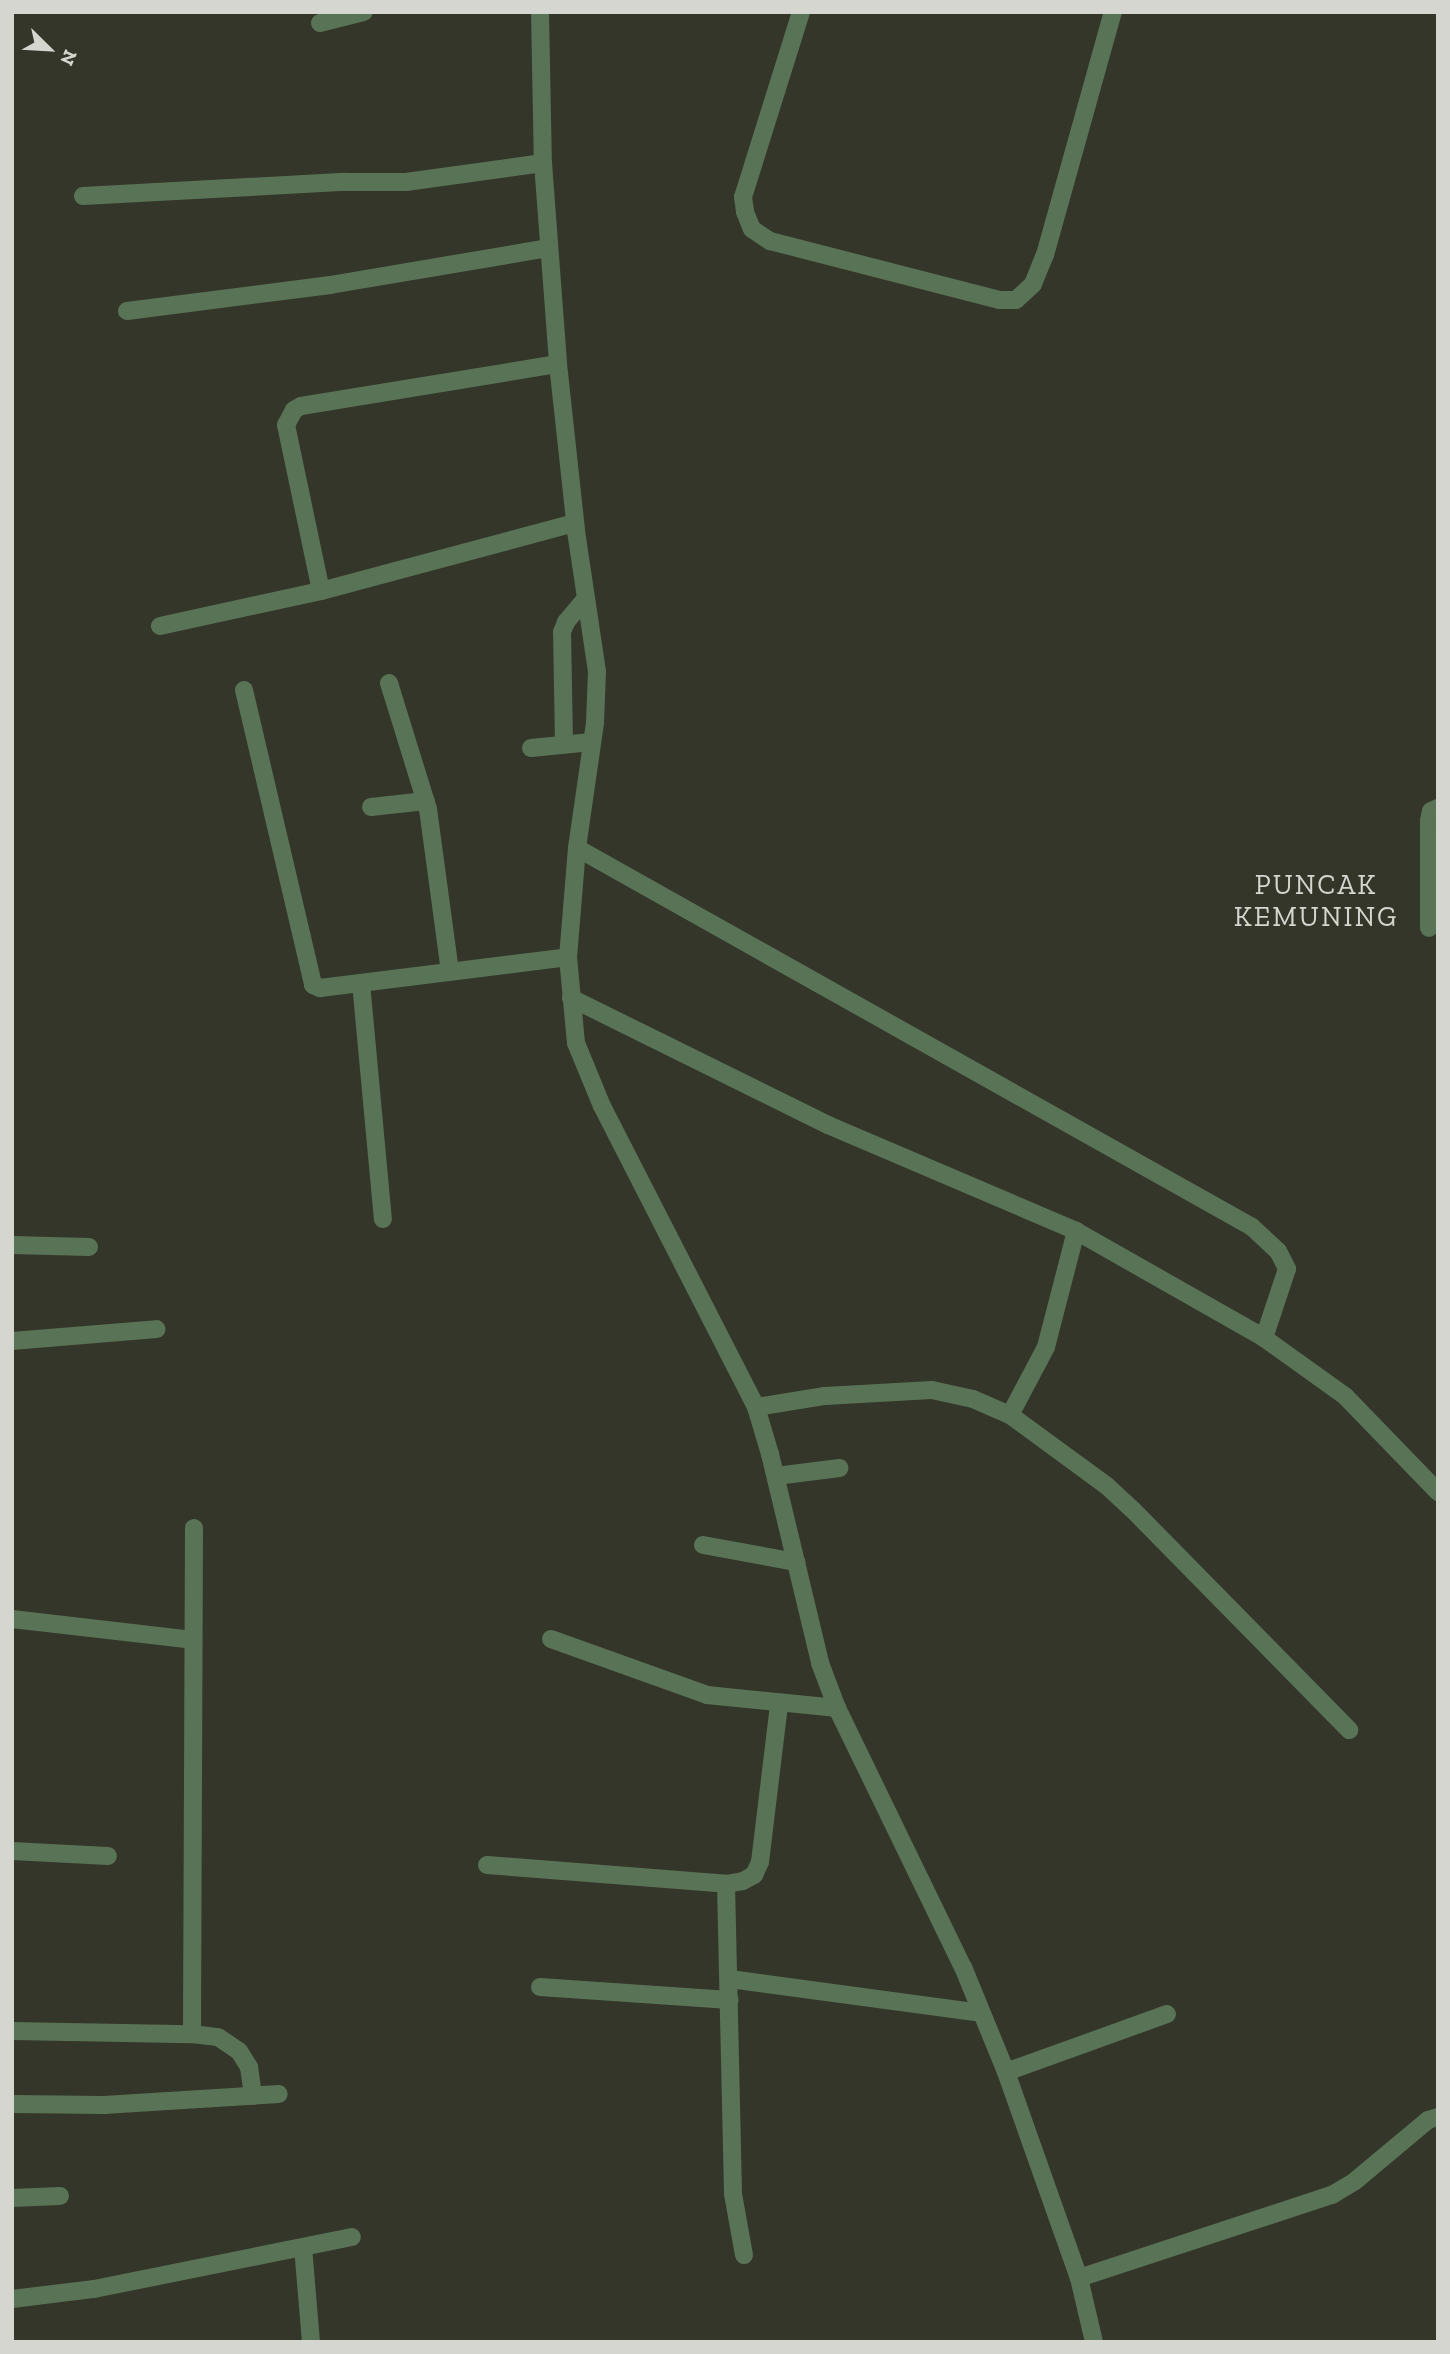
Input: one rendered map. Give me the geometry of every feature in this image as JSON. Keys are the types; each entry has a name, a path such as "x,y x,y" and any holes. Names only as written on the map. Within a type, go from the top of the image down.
{"street":[{"path":"320,23 363,12"},
{"path":"540,12 543,163 558,364 575,523 597,671 592,742 577,848 568,957 576,1043 602,1106 756,1408 776,1476 808,1625 837,1708 919,1871 964,1968 1006,2072 1079,2278 1094,2342"},
{"path":"802,12 743,197 745,212 752,229 770,241 1000,300 1016,300 1033,284 1037,275 1113,12"},
{"path":"83,196 345,182 405,182 543,163"},
{"path":"127,311 330,285 549,248"},
{"path":"321,590 286,425 294,410 301,406 558,364"},
{"path":"160,626 321,590 575,523"},
{"path":"564,744 562,632 566,622 586,598"},
{"path":"389,683 426,801 450,972"},
{"path":"244,690 313,985 320,989 568,957"},
{"path":"531,748 592,742"},
{"path":"371,807 426,801"},
{"path":"1429,928 1429,821 1431,811 1438,808"},
{"path":"577,848 1252,1227 1278,1251 1287,1269 1264,1338"},
{"path":"361,983 383,1219"},
{"path":"571,998 828,1125 1076,1231 1264,1338 1345,1396 1438,1492"},
{"path":"1010,1415 1046,1347 1076,1231"},
{"path":"12,1245 89,1247"},
{"path":"12,1340 157,1329"},
{"path":"756,1408 825,1396 932,1390 973,1399 1010,1415 1107,1486 1132,1509 1349,1730"},
{"path":"776,1476 839,1468"},
{"path":"192,2034 194,1528"},
{"path":"703,1545 796,1562"},
{"path":"12,1619 193,1640"},
{"path":"551,1639 707,1695 837,1708"},
{"path":"487,1865 726,1884 743,1881 754,1875 760,1863 779,1704"},
{"path":"12,1851 108,1856"},
{"path":"726,1884 733,2194 744,2255"},
{"path":"730,1979 981,2014"},
{"path":"540,1987 730,2000"},
{"path":"1006,2072 1167,2014"},
{"path":"12,2031 192,2034 218,2037 239,2051 249,2067 253,2096"},
{"path":"12,2104 104,2105 279,2094"},
{"path":"1079,2278 1332,2195 1355,2181 1428,2120 1438,2117"},
{"path":"12,2198 60,2196"},
{"path":"12,2299 94,2289 352,2237"},
{"path":"303,2246 311,2342"}],"district":[{"name":"PUNCAK KEMUNING","path":"1316,901"}]}
